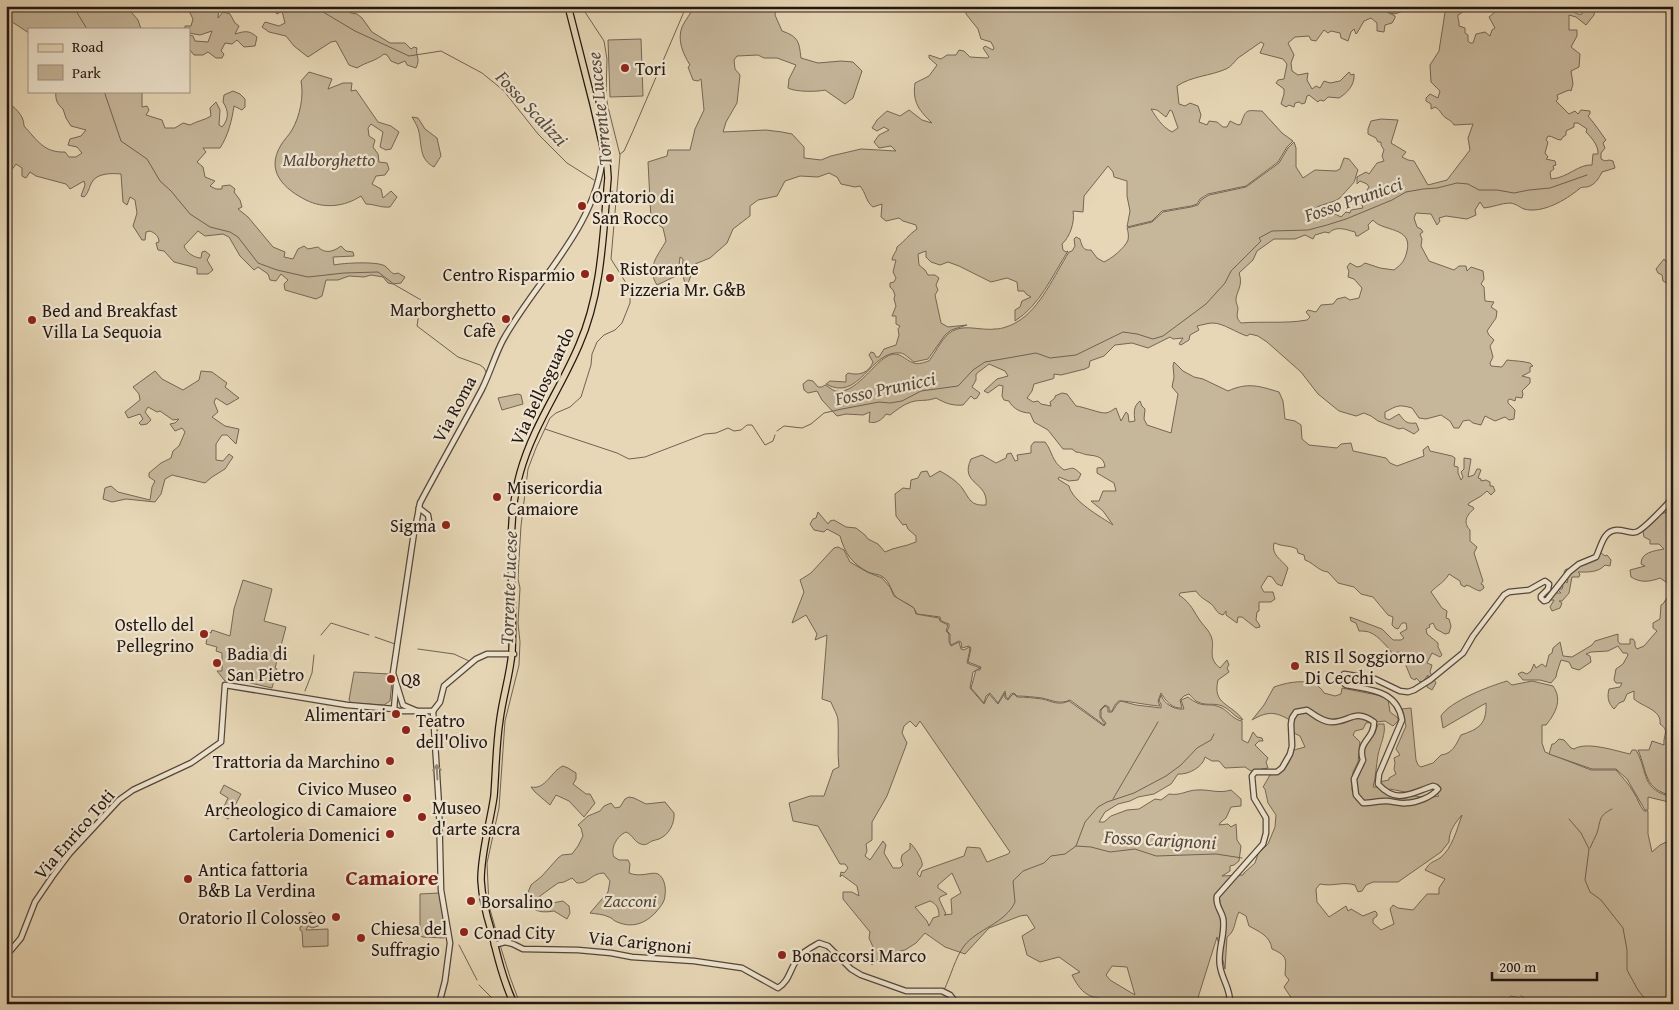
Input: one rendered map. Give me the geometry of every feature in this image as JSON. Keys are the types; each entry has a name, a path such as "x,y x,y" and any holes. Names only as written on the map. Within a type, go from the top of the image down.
{"main road":[{"name":"Via Bellosguardo","path":"514,1004 494,945 482,896 482,862 491,819 498,728 513,654 512,529 520,474 536,428 561,384 576,352 593,307 600,265 608,176 607,164 568,6"}],"street":[{"name":"Via Roma","path":"402,706 393,672 417,524 416,516 483,387 503,340 580,227 599,182 604,152"},
{"path":"601,170 607,164"},
{"path":"599,182 608,176"},
{"path":"599,182 607,187"},
{"path":"1230,1004 1230,993 1219,958 1224,928 1223,918 1216,901 1217,896 1263,844 1266,833 1266,818 1254,798 1252,776 1256,772 1277,772 1282,768 1292,746 1291,724 1296,712 1307,710 1324,720 1333,722 1357,715 1374,722 1374,729 1362,745 1363,760 1354,779 1356,795 1363,803 1372,804 1386,801 1408,803 1431,794 1438,789 1433,786 1402,796 1382,789 1378,784 1379,774 1402,720 1401,712 1388,696 1380,692 1343,683 1342,677 1344,674 1375,680 1400,691 1408,692 1414,690 1430,680 1463,653 1472,636 1487,619 1500,599 1509,592 1529,590 1545,581 1548,584 1548,589 1541,596 1544,601 1568,572 1579,564 1596,557 1604,538 1609,533 1616,530 1630,533 1637,532 1644,528 1673,497"},
{"path":"417,524 426,525 429,521 428,514 420,511"},
{"path":"439,1004 445,981 450,943 441,890 439,806 432,711 440,702 444,686 476,659 487,654 513,654"},
{"name":"Via Roma","path":"394,705 396,682"},
{"name":"Via Enrico Toti","path":"6,956 21,938 34,902 52,876 70,853 119,800 133,790 191,763 221,742 225,685 347,705 384,708 394,705"},
{"path":"402,706 398,711 394,705 397,701 402,706 416,711 432,711"},
{"name":"Via Carignoni","path":"494,945 505,942 523,949 578,950 694,961 742,968 778,988 786,982 797,958 819,943 828,946 851,970 861,975 906,991 942,991 950,995 957,1004"}],"green space":[{"path":"6,6 126,6 138,20 141,28 28,28 28,32 6,18"},
{"path":"182,6 219,6 218,18 223,12 230,14 239,26 235,34 252,33 257,37 255,46 244,47 237,40 232,44 225,43 221,51 224,54 222,58 216,58 208,52 203,55 194,55 190,50 190,35 193,36 195,41 208,42 212,31 200,35 190,33 190,28 185,28 185,26 191,26 193,19 189,11 182,9"},
{"path":"270,6 340,6 351,13 357,14 372,32 390,43 405,43 411,49 417,48 418,62 416,68 407,65 405,61 398,64 391,61 384,54 357,68 349,65 336,41 331,42 308,57 294,46 286,36 269,32 262,27 265,22 279,26 285,23 282,11 277,14"},
{"path":"694,6 801,6 800,9 776,9 775,15 782,31 797,41 801,58 818,63 853,62 862,71 853,98 845,104 825,90 806,91 788,88 789,79 796,65 777,58 764,58 758,55 737,56 734,60 735,69 740,75 737,103 726,122 723,132 766,130 792,134 804,147 804,158 821,160 861,149 896,151 891,146 879,148 874,142 879,135 889,130 884,127 877,131 872,128 877,120 887,111 900,116 909,110 922,120 932,123 918,106 914,90 915,83 929,76 937,65 929,58 929,55 941,59 947,55 956,55 959,50 964,51 970,57 987,58 989,57 983,48 985,46 993,50 994,48 991,42 981,39 978,29 966,14 966,6 1398,6 1401,12 1394,14 1387,12 1395,16 1395,18 1392,23 1385,25 1384,32 1377,31 1377,23 1371,18 1364,21 1356,34 1354,29 1351,32 1348,41 1341,38 1340,33 1331,31 1328,33 1324,30 1316,41 1311,40 1309,36 1295,37 1288,43 1294,55 1291,63 1292,71 1298,75 1308,73 1307,80 1312,89 1316,86 1320,88 1324,81 1330,83 1340,81 1349,72 1351,75 1354,74 1350,88 1339,98 1328,97 1324,101 1320,100 1318,102 1309,95 1305,103 1295,103 1294,107 1289,105 1286,107 1281,104 1284,89 1276,83 1278,80 1284,79 1287,64 1283,59 1260,53 1264,44 1261,42 1238,58 1228,68 1189,80 1177,86 1179,104 1185,106 1190,103 1198,106 1201,115 1199,122 1207,125 1209,121 1217,122 1223,127 1227,127 1230,121 1238,125 1241,124 1244,115 1248,111 1262,111 1282,133 1293,141 1278,162 1246,186 1208,194 1200,199 1197,204 1162,211 1152,221 1127,227 1130,211 1127,181 1114,177 1113,172 1108,166 1084,196 1083,212 1073,211 1071,229 1062,244 1063,250 1068,251 1051,280 1032,307 1015,321 1015,310 1020,307 1022,301 1031,297 1024,291 1018,291 1017,282 1007,278 991,282 948,262 940,265 931,262 926,257 926,251 918,254 919,265 928,275 935,275 939,278 936,285 938,290 935,295 941,323 948,327 967,325 951,330 945,335 928,359 914,362 901,353 890,354 881,359 848,387 838,388 826,384 830,381 846,382 846,375 848,373 860,374 866,371 873,362 869,355 871,352 876,357 879,357 884,349 896,345 900,326 896,324 896,316 892,316 896,306 895,295 890,287 890,283 894,282 896,278 893,272 896,260 892,260 892,258 897,247 917,229 916,225 899,218 886,221 881,217 882,204 873,207 860,186 855,187 841,184 837,177 829,173 818,177 800,176 785,181 777,196 758,200 750,206 750,216 733,229 727,243 710,258 695,264 686,289 682,270 683,259 680,257 678,275 657,285 654,279 652,273 654,263 666,241 663,228 651,219 648,162 667,156 668,150 690,150 695,129 704,110 701,79 698,81 693,80 688,67 690,65 680,42 682,27","holes":["1151,109 1157,110 1166,117 1170,110 1172,111 1178,128 1172,132 1165,127"]},
{"path":"1446,6 1472,6 1458,16 1459,26 1465,28 1468,41 1473,43 1476,34 1485,32 1490,36 1495,28 1489,17 1501,7 1502,9 1508,6 1554,6 1557,9 1563,6 1570,6 1574,12 1582,14 1584,7 1595,6 1594,15 1586,25 1576,17 1569,15 1569,30 1577,30 1577,36 1571,47 1580,54 1579,67 1571,71 1573,84 1571,91 1569,90 1557,95 1558,99 1556,101 1569,114 1575,111 1578,114 1581,110 1590,111 1588,116 1606,140 1603,143 1605,148 1601,153 1601,159 1613,161 1615,168 1602,172 1589,187 1580,188 1561,201 1538,210 1524,209 1510,203 1484,208 1480,202 1475,210 1476,215 1467,219 1446,216 1439,218 1440,221 1437,225 1431,214 1416,213 1414,218 1417,227 1423,232 1420,234 1422,239 1421,246 1429,261 1454,270 1459,266 1466,266 1467,271 1471,267 1483,271 1484,279 1481,284 1484,287 1485,301 1494,302 1491,307 1497,311 1496,318 1487,331 1494,340 1490,346 1493,357 1490,363 1491,366 1502,367 1507,360 1530,363 1533,366 1530,367 1530,372 1522,376 1530,378 1530,383 1522,391 1522,398 1516,397 1515,401 1508,400 1508,403 1515,410 1514,419 1509,420 1505,417 1495,421 1485,416 1481,425 1469,420 1463,421 1459,428 1454,428 1450,421 1441,415 1426,419 1419,418 1412,408 1404,406 1398,406 1385,412 1385,418 1389,420 1399,414 1406,422 1416,423 1419,430 1414,434 1403,428 1399,429 1378,421 1364,413 1356,416 1339,411 1318,394 1301,372 1267,342 1258,336 1250,334 1247,336 1213,323 1197,326 1199,330 1190,335 1189,340 1181,345 1179,344 1183,338 1173,339 1170,337 1148,348 1132,343 1115,345 1104,356 1090,361 1089,367 1085,369 1061,375 1054,374 1052,379 1034,384 1027,398 1033,402 1038,401 1041,404 1051,406 1050,402 1055,396 1062,393 1067,394 1076,406 1105,413 1116,408 1121,421 1126,412 1129,422 1135,421 1135,408 1140,401 1145,409 1144,419 1147,425 1171,433 1178,394 1172,387 1174,362 1183,371 1194,377 1203,379 1228,391 1235,388 1254,386 1279,392 1283,401 1285,419 1295,421 1301,425 1302,439 1309,445 1337,448 1341,444 1351,443 1353,451 1386,458 1390,463 1397,466 1424,456 1423,450 1428,446 1430,451 1455,458 1454,466 1458,467 1461,480 1463,477 1461,472 1464,469 1464,458 1471,459 1468,477 1474,475 1477,469 1481,470 1478,478 1481,481 1486,480 1490,482 1490,486 1493,486 1495,491 1491,495 1487,491 1469,503 1468,505 1474,509 1466,519 1470,530 1470,541 1477,547 1474,553 1483,581 1481,584 1484,588 1480,591 1466,585 1465,587 1461,585 1460,581 1449,574 1431,592 1442,608 1447,611 1446,618 1449,619 1451,626 1449,633 1445,634 1436,629 1433,623 1426,629 1427,634 1438,643 1442,655 1440,657 1432,653 1427,663 1432,665 1430,672 1436,683 1432,690 1427,687 1428,675 1422,683 1416,678 1415,680 1411,678 1399,652 1392,653 1374,634 1359,631 1356,623 1351,621 1350,617 1382,629 1393,640 1404,638 1400,633 1407,629 1406,623 1402,623 1398,629 1395,628 1392,625 1393,617 1388,615 1373,597 1361,594 1354,587 1338,583 1328,572 1305,560 1304,555 1298,553 1297,549 1274,543 1275,554 1288,568 1282,586 1277,584 1272,577 1268,576 1261,587 1264,592 1273,592 1275,599 1271,602 1259,602 1256,620 1260,627 1256,628 1242,617 1238,617 1237,623 1226,615 1226,611 1223,615 1220,614 1196,591 1180,593 1179,595 1190,605 1210,634 1213,660 1220,668 1227,660 1229,672 1218,680 1218,694 1220,699 1243,720 1222,706 1196,701 1189,694 1180,700 1182,708 1172,706 1161,693 1158,701 1160,706 1119,701 1112,711 1109,711 1109,707 1105,705 1100,710 1100,717 1104,725 1070,700 1059,702 1042,698 1017,696 1014,693 1008,699 1005,691 998,703 990,693 986,696 984,703 971,688 976,670 980,670 981,667 968,662 971,648 969,646 962,648 959,641 951,645 950,634 947,631 949,624 941,621 940,617 917,614 911,606 896,597 883,577 862,569 853,561 844,548 840,536 827,529 824,532 814,530 810,524 816,518 818,512 828,524 834,520 846,527 856,528 868,539 878,544 885,552 912,544 916,542 916,536 896,516 895,494 903,488 910,489 911,480 918,478 921,472 927,471 930,477 940,471 957,483 973,503 986,505 986,497 983,491 971,479 969,474 968,467 971,459 982,455 996,463 1011,453 1015,461 1018,460 1017,455 1031,453 1031,446 1034,442 1045,442 1054,460 1060,467 1064,470 1074,469 1081,474 1078,480 1069,481 1059,477 1058,479 1069,486 1071,492 1081,503 1113,525 1103,511 1091,501 1099,501 1103,491 1116,491 1114,483 1097,473 1097,468 1105,467 1102,459 1076,452 1072,449 1063,449 1048,430 1034,422 1030,413 1018,410 1009,401 1004,400 1002,396 1003,386 999,385 988,393 984,391 997,379 1008,376 1005,371 989,364 976,374 976,380 972,387 980,393 977,398 974,399 971,396 963,405 949,404 936,398 915,401 890,415 886,414 881,420 876,422 869,422 870,412 863,415 846,414 837,416 822,400 817,391 808,393 804,390 803,384 808,380 813,381 818,387 825,385 835,391 842,391 856,384 881,361 891,355 898,355 917,364 929,361 944,338 952,331 964,328 998,329 1006,327 1025,316 1040,300 1069,252 1075,246 1074,239 1076,237 1080,239 1085,249 1091,250 1097,258 1104,262 1124,246 1128,240 1127,228 1152,222 1163,212 1198,205 1201,200 1209,195 1246,187 1279,163 1294,142 1296,148 1296,167 1303,178 1315,170 1336,171 1340,169 1344,158 1349,159 1358,170 1353,183 1341,197 1313,209 1307,217 1319,214 1328,216 1335,214 1341,217 1346,212 1350,213 1351,210 1363,208 1361,202 1370,198 1367,190 1369,187 1360,181 1357,184 1357,177 1366,172 1369,174 1377,163 1384,161 1382,156 1384,150 1381,142 1378,142 1376,138 1368,134 1371,121 1381,119 1398,120 1391,143 1406,152 1402,157 1414,161 1428,185 1447,180 1470,150 1468,138 1473,124 1454,125 1437,108 1431,109 1431,104 1426,101 1430,94 1438,98 1440,91 1431,82 1430,65 1439,51","holes":["1574,123 1578,123 1587,129 1586,132 1596,145 1598,154 1593,154 1592,165 1587,165 1563,176 1551,179 1550,172 1554,169 1553,166 1556,165 1555,161 1546,159 1548,157 1545,153 1548,142 1546,140 1548,136 1561,140 1566,135 1566,131 1574,127","1373,220 1377,224 1401,233 1408,243 1407,251 1403,262 1394,270 1365,263 1357,267 1350,263 1347,267 1349,271 1348,277 1354,279 1362,288 1359,298 1350,300 1345,297 1337,299 1333,304 1321,305 1316,312 1308,310 1306,312 1310,317 1307,320 1241,323 1239,321 1236,301 1240,285 1239,273 1253,260 1257,251 1274,239 1295,239 1305,235 1313,239 1315,235 1325,232 1329,233 1335,229 1355,232 1356,236 1358,236 1369,229 1368,225"]},
{"name":"Tori","path":"641,39 643,96 610,97 608,40"},
{"name":"Malborghetto","path":"309,72 332,79 328,89 343,83 352,83 351,91 356,90 378,122 391,126 399,132 391,149 386,150 380,147 383,132 371,124 368,128 369,136 375,140 373,147 378,154 379,162 387,163 389,169 385,175 376,176 372,184 381,189 383,198 391,191 397,197 390,207 366,204 361,196 348,203 320,205 298,196 284,185 279,178 275,163 277,154 297,119 302,99 301,81"},
{"path":"233,91 240,94 245,99 245,107 242,110 234,106 229,128 220,148 203,148 206,152 197,162 203,167 205,177 215,181 210,186 222,189 222,186 230,185 235,189 234,192 240,200 242,207 238,209 248,217 273,247 285,252 284,257 293,259 298,249 304,246 308,249 318,247 323,251 329,251 341,246 346,251 353,252 354,256 333,257 334,265 381,264 394,274 398,273 405,277 401,283 393,284 388,283 383,277 371,275 326,280 322,296 316,299 285,290 284,284 288,280 281,274 276,281 270,280 268,274 258,267 254,270 240,256 229,237 223,234 205,236 198,231 184,246 188,252 196,257 201,258 202,252 205,251 210,255 207,260 213,270 208,274 197,274 197,268 174,262 164,251 158,250 156,243 159,240 154,233 146,232 145,240 142,240 133,226 137,213 135,200 130,197 127,205 123,202 121,174 97,177 84,197 81,196 85,185 84,181 70,189 66,184 36,176 30,172 26,178 22,176 22,168 16,164 8,175 6,174 6,100 18,112 24,122 24,126 46,148 65,152 69,157 76,157 82,153 77,147 68,145 70,139 81,136 86,130 71,126 56,96 56,92 142,92 142,107 147,106 149,110 146,115 162,120 165,128 175,128 183,123 190,125 211,116 210,108 216,102 220,110 219,125 222,127 227,115 223,102 224,95"},
{"path":"412,117 418,118 425,129 437,138 441,156 434,167 423,156 419,130"},
{"path":"1664,259 1673,269 1673,286 1663,281 1662,275 1656,269"},
{"path":"155,371 162,379 183,390 199,380 201,371 212,372 227,383 225,387 239,398 227,405 216,398 214,402 218,412 212,417 225,426 239,429 236,444 227,435 222,435 216,444 216,460 223,461 229,454 233,457 225,469 205,483 172,475 165,479 161,494 155,502 126,499 112,502 103,499 105,488 111,486 118,492 150,500 155,481 149,477 149,473 161,463 171,458 173,451 179,446 185,432 182,428 175,431 170,424 175,423 179,419 173,420 160,411 157,412 148,407 145,412 151,420 147,424 141,425 139,423 143,419 140,414 128,418 125,412 140,400 139,394 133,387"},
{"path":"521,395 523,404 502,410 498,398"},
{"path":"1673,502 1673,796 1663,793 1651,784 1638,750 1649,750 1652,741 1664,745 1665,729 1660,724 1658,715 1634,699 1634,691 1627,694 1624,701 1619,703 1614,709 1609,702 1609,689 1620,687 1622,683 1616,683 1614,680 1616,669 1623,664 1628,655 1627,653 1623,653 1618,646 1608,651 1591,652 1586,654 1590,656 1591,662 1579,670 1572,668 1569,662 1561,660 1556,677 1551,683 1540,680 1523,680 1518,674 1522,672 1527,674 1531,671 1534,664 1536,668 1542,664 1546,667 1549,655 1560,642 1563,656 1572,657 1592,645 1595,641 1618,634 1620,644 1630,644 1630,639 1633,639 1637,649 1644,646 1657,631 1653,628 1653,623 1660,619 1661,605 1670,593 1672,586 1660,578 1645,581 1635,579 1631,577 1630,570 1645,566 1641,564 1643,557 1652,551 1664,549 1659,544 1650,544 1650,540 1644,537 1643,532 1655,516 1667,512 1666,509"},
{"path":"838,547 844,550 850,562 882,578 890,587 894,596 914,608 916,614 939,618 940,621 948,625 946,631 949,634 951,646 959,642 961,649 964,650 969,647 967,663 980,668 973,672 970,688 984,704 989,694 998,704 1005,693 1005,698 1008,700 1014,694 1017,697 1042,699 1058,703 1069,701 1104,726 1106,723 1101,717 1101,710 1105,706 1108,708 1108,712 1112,712 1121,701 1161,708 1159,701 1161,695 1167,704 1173,707 1184,709 1181,700 1188,697 1198,703 1222,708 1234,718 1242,721 1242,740 1248,743 1253,732 1257,737 1262,738 1263,741 1259,741 1255,745 1268,758 1266,762 1268,768 1251,771 1245,767 1225,768 1219,761 1212,761 1205,757 1204,761 1194,770 1178,774 1171,784 1154,794 1118,804 1105,812 1099,822 1104,822 1111,816 1127,810 1139,809 1155,799 1161,800 1169,794 1197,790 1222,792 1231,790 1241,799 1241,806 1231,807 1226,818 1219,825 1228,824 1231,827 1236,824 1237,840 1241,846 1239,861 1230,866 1230,871 1222,876 1243,875 1255,863 1258,854 1268,844 1275,827 1276,815 1268,803 1263,787 1270,775 1284,770 1294,750 1305,747 1300,736 1294,733 1293,722 1277,714 1263,715 1252,720 1264,705 1274,687 1286,683 1308,682 1320,688 1324,693 1335,696 1341,694 1342,688 1388,699 1390,712 1398,718 1398,721 1393,726 1385,721 1366,723 1363,729 1355,731 1353,735 1360,742 1358,762 1353,772 1352,790 1357,801 1359,799 1356,781 1364,765 1363,748 1375,733 1378,724 1384,724 1384,732 1373,787 1379,787 1379,782 1389,780 1389,778 1396,774 1394,758 1400,755 1396,749 1406,726 1402,709 1411,708 1416,760 1421,767 1433,763 1441,755 1451,751 1461,735 1481,725 1485,716 1486,703 1443,728 1441,716 1446,710 1461,700 1481,690 1507,681 1512,685 1532,681 1553,686 1558,702 1546,725 1542,725 1542,743 1545,752 1591,770 1616,770 1630,787 1644,811 1648,811 1648,834 1652,852 1660,845 1673,839 1673,1004 1533,1004 1511,996 1507,1000 1508,1004 1292,1004 1292,999 1284,987 1289,980 1285,975 1285,959 1281,954 1272,949 1264,935 1249,926 1246,916 1239,912 1233,929 1227,937 1225,969 1217,937 1196,1004 1100,1004 1099,998 1090,996 1082,991 1077,984 1072,975 1080,972 1059,957 1040,962 1027,955 1022,936 1035,928 1027,915 989,928 965,954 945,947 925,933 916,943 905,950 883,955 872,965 864,957 873,947 869,938 870,932 843,899 843,892 852,892 859,896 857,886 842,875 840,877 841,872 844,873 848,868 845,864 840,864 818,826 793,821 789,803 810,796 824,796 833,770 839,767 838,719 831,702 822,699 827,635 815,640 817,634 806,615 792,623 804,592 800,580 811,573 834,548","holes":["910,721 916,727 920,721 1010,852 1008,854 987,862 980,848 967,847 964,856 922,871 920,877 917,874 922,866 922,861 910,843 910,849 902,855 903,865 900,868 893,868 884,853 886,845 883,841 870,860 865,856 867,851 866,844 872,840 872,822 887,796 907,743 902,733 904,726","1439,787 1436,793 1439,796 1428,798 1415,796 1399,797 1388,792 1390,789 1405,792","1462,815 1448,849 1425,870 1445,879 1439,888 1439,894 1427,894 1413,910 1398,908 1393,905 1390,909 1394,924 1381,930 1373,923 1373,919 1377,916 1375,911 1363,916 1351,909 1348,911 1346,906 1329,917 1317,902 1316,889 1320,884 1355,885 1358,892 1373,882 1398,882 1441,852 1449,842 1451,831","952,873 961,893 951,899 952,914 944,915 946,914 939,899 947,894 938,888 938,885","930,901 937,907 939,916 933,918 929,926 915,907","1112,966 1127,967 1135,995 1110,980 1106,975"]},
{"path":"1601,553 1605,556 1607,555 1611,560 1610,566 1605,565 1592,572 1578,572 1580,574 1579,577 1572,577 1569,593 1562,601 1559,601 1562,603 1560,608 1552,611 1550,607 1554,600 1550,600 1555,593 1561,593 1557,589 1562,589 1563,586 1560,586 1565,581 1567,583 1568,579 1564,572 1566,569 1574,570 1578,565"},
{"path":"243,580 272,589 264,621 286,627 275,668 277,669 272,688 242,681 225,681 217,671 222,671 222,653 216,651 217,647 206,644 208,632 211,633 212,630 230,636 234,609"},
{"path":"354,672 389,674 389,682 392,682 390,701 384,705 351,703 349,700"},
{"path":"1559,739 1564,740 1574,749 1594,746 1630,754 1632,750 1636,750 1650,785 1662,794 1673,797 1673,803 1648,797 1648,810 1645,810 1627,779 1616,769 1592,769 1549,754 1552,744"},
{"path":"563,766 576,773 576,779 573,784 586,794 590,794 595,803 584,817 569,801 556,795 550,805 531,787 541,786"},
{"path":"224,785 241,794 228,819 220,815 228,798 220,793"},
{"name":"Zacconi","path":"629,797 646,804 665,802 674,813 671,828 663,837 643,845 626,832 617,839 613,850 614,857 619,860 628,860 630,864 629,873 638,875 656,873 662,878 665,887 665,898 656,912 647,920 632,925 615,921 604,915 590,913 608,892 610,881 604,873 600,873 581,883 577,883 572,878 558,883 540,896 542,905 563,901 569,906 570,913 567,919 554,911 539,911 527,904 527,895 531,885 558,858 562,855 572,854 578,846 583,836 578,825 588,816 600,811 604,806 611,803 615,808 620,807 625,799"},
{"path":"439,893 446,936 444,938 422,937 420,935 420,894"},
{"path":"310,912 316,915 315,922 321,925 312,928 308,926 306,930 328,929 328,946 303,947 300,927 304,925 302,921"}],"waterway":[{"path":"73,6 86,28"},
{"name":"Fosso Scalizzi","path":"313,6 355,31 409,56 441,51 482,73 503,90 538,134 567,163 594,180"},
{"name":"Torrente Lucese","path":"499,941 489,906 487,863 499,808 505,721 519,665 520,642 518,623 520,588 518,579 521,526 528,469 550,418 570,407 581,397 597,342 622,323 630,303 630,293 626,283 611,259 620,155 606,95 607,59 604,41 581,6"},
{"path":"620,154 624,151 633,131 683,14 684,6"},
{"path":"104,92 121,141 147,159 160,181 190,214 210,227 230,232 238,237 258,263 277,270 308,277 378,272 395,285 421,300 417,326 458,357 480,365 487,374"},
{"name":"Fosso Prunicci","path":"777,431 784,426 802,428 811,424 824,413 879,402 902,401 921,391 958,386 973,370 985,362 1036,353 1050,358 1076,355 1123,332 1153,339 1163,336 1206,304 1225,283 1231,271 1261,241 1259,238 1272,231 1308,230 1327,225 1392,200 1406,192 1457,183 1468,184 1479,190 1497,190 1514,193 1550,188 1587,175"},
{"name":"Torrente Lucese","path":"610,190 617,195"},
{"name":"Fosso Prunicci","path":"545,429 617,453 629,459 645,457 705,434 716,433 728,428 734,431 741,430 747,425 752,425 765,445 773,441 775,435"},
{"path":"321,635 331,623 369,635"},
{"path":"375,637 395,644"},
{"path":"418,649 454,654 469,661"},
{"path":"305,691 312,673 314,655"},
{"path":"1113,799 1158,722"},
{"path":"1076,846 1085,822 1098,807 1134,793 1166,776 1181,765 1197,748 1211,740 1214,734"},
{"path":"1590,848 1602,816 1612,809"},
{"path":"1569,819 1581,833 1589,849 1585,880 1590,892 1601,900 1623,928 1627,950 1627,970 1638,990 1649,1004"},
{"name":"Fosso Carignoni","path":"944,990 964,946 1011,909 1015,902 1013,881 1023,871 1044,863 1051,856 1065,854 1076,846 1091,847 1110,852 1135,849 1156,856 1216,854 1242,858"},
{"path":"459,945 477,980"},
{"name":"Torrente Lucese","path":"500,945 520,1004"},
{"path":"479,985 498,1004"},
{"path":"1521,996 1544,1004"}],"place":[{"name":"Tori","path":"625,68"},
{"name":"Oratorio di San Rocco","path":"582,206"},
{"name":"Centro Risparmio","path":"585,274"},
{"name":"Ristorante Pizzeria Mr. G&B","path":"610,278"},
{"name":"Marborghetto Cafè","path":"506,319"},
{"name":"Bed and Breakfast Villa La Sequoia","path":"32,320"},
{"name":"Misericordia Camaiore","path":"497,497"},
{"name":"Sigma","path":"446,525"},
{"name":"Ostello del Pellegrino","path":"204,634"},
{"name":"Badia di San Pietro","path":"217,663"},
{"name":"RIS Il Soggiorno Di Cecchi","path":"1295,666"},
{"name":"Q8","path":"391,679"},
{"name":"Alimentari","path":"396,714"},
{"name":"Teatro dell'Olivo","path":"406,730"},
{"name":"Trattoria da Marchino","path":"390,761"},
{"name":"Civico Museo Archeologico di Camaiore","path":"407,798"},
{"name":"Museo d'arte sacra","path":"422,817"},
{"name":"Cartoleria Domenici","path":"390,834"},
{"name":"Antica fattoria B&B La Verdina","path":"188,879"},
{"name":"Borsalino","path":"471,901"},
{"name":"Oratorio Il Colosseo","path":"336,917"},
{"name":"Conad City","path":"464,932"},
{"name":"Chiesa del Suffragio","path":"361,938"},
{"name":"Bonaccorsi Marco","path":"782,955"}],"district":[{"name":"Camaiore","path":"392,877"}]}
